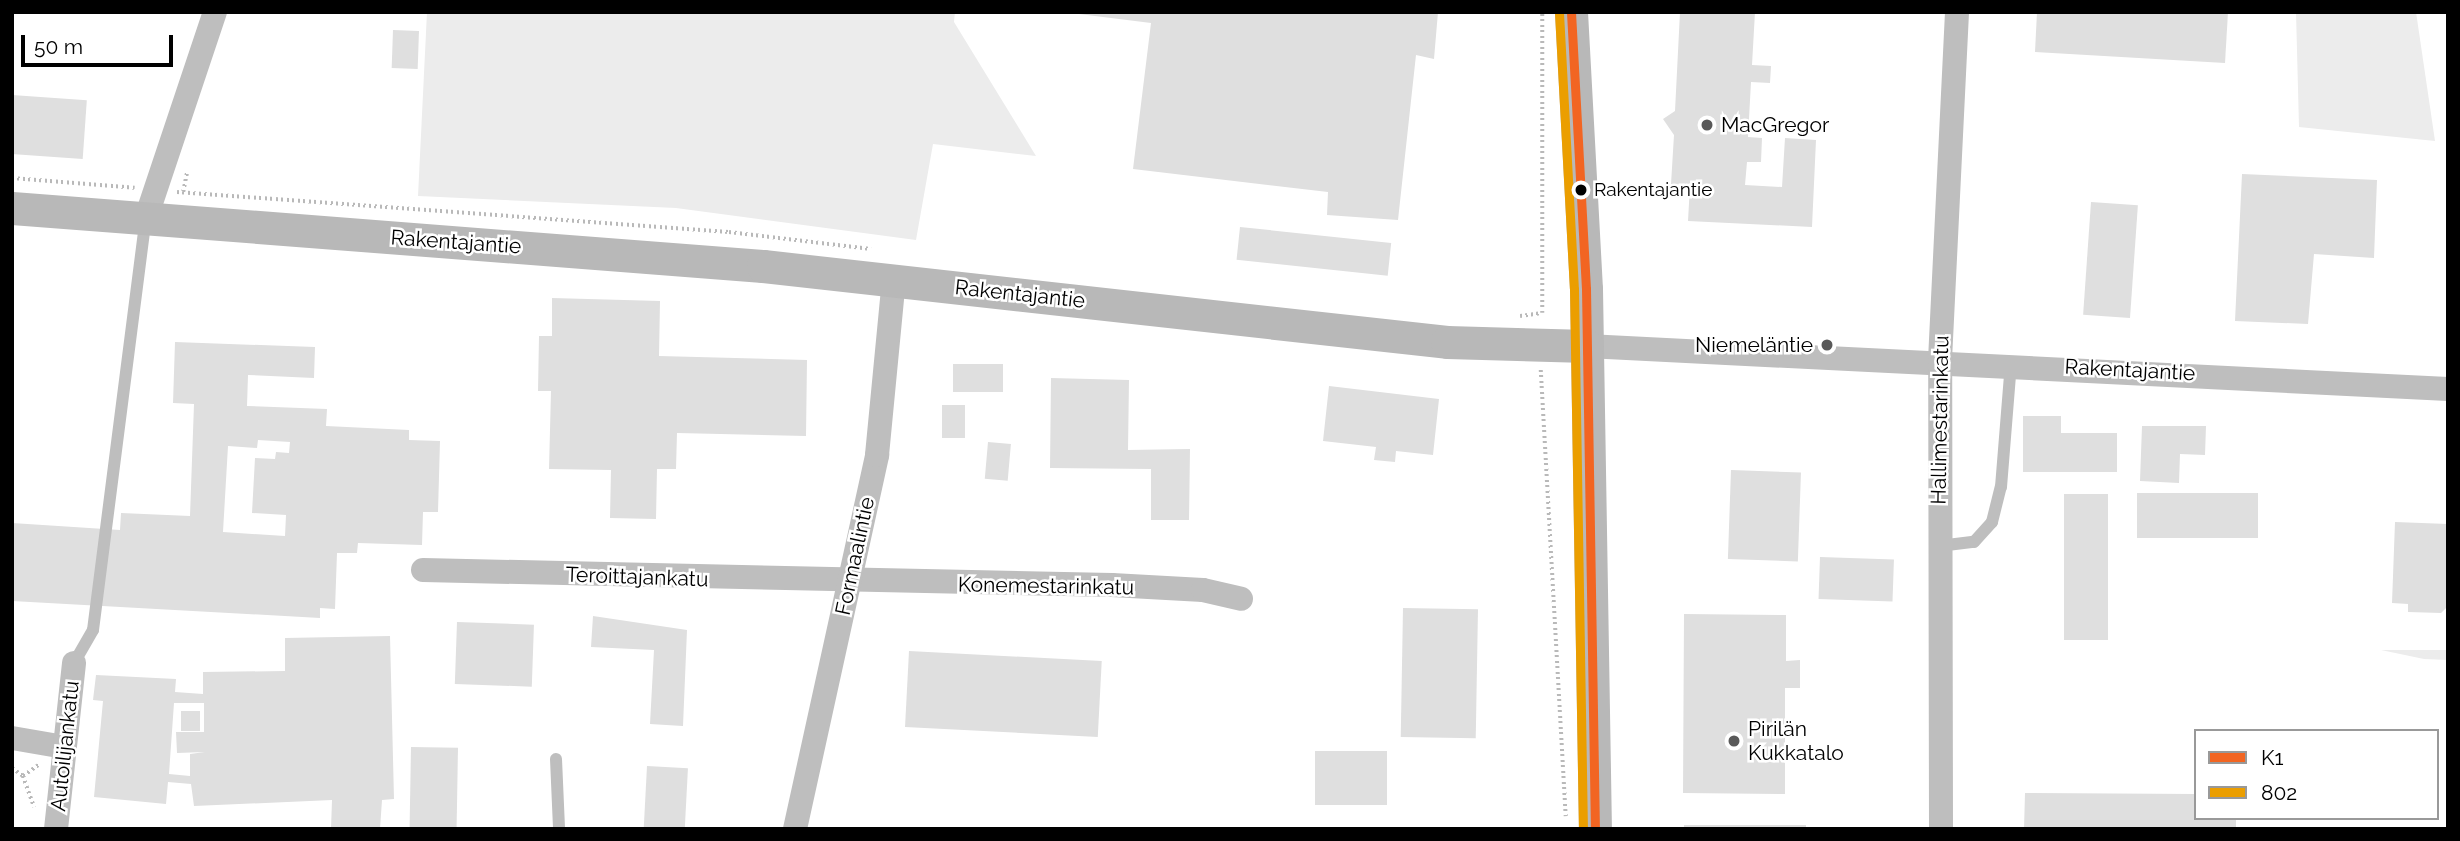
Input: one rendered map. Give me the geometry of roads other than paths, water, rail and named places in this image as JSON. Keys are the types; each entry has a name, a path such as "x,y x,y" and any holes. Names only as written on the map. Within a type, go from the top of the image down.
{"street":[{"path":"146,218 215,12"},
{"path":"1571,12 1587,346 1595,829"},
{"name":"Hallimestarinkatu","path":"1941,829 1940,360 1957,12"},
{"name":"Rakentajantie","path":"12,208 894,279 1447,342 2011,363 2448,389"},
{"name":"Formaalintie","path":"795,829 877,455 894,279"},
{"name":"Teroittajankatu","path":"423,570 850,584"},
{"name":"Konemestarinkatu","path":"850,584 1112,585 1203,590 1241,599"},
{"name":"Autoilijankatu","path":"56,829 74,663"},
{"path":"12,738 64,747"}],"lane":[{"path":"74,663 93,629 146,218"},
{"path":"1939,547 1974,542 1992,522 2001,487 2011,363"},
{"path":"556,759 559,829"}],"place":[{"name":"MacGregor","path":"1707,125"},
{"name":"Rakentajantie","path":"1581,190"},
{"name":"Niemeläntie","path":"1827,345"},
{"name":"Pirilän Kukkatalo","path":"1734,741"}]}
